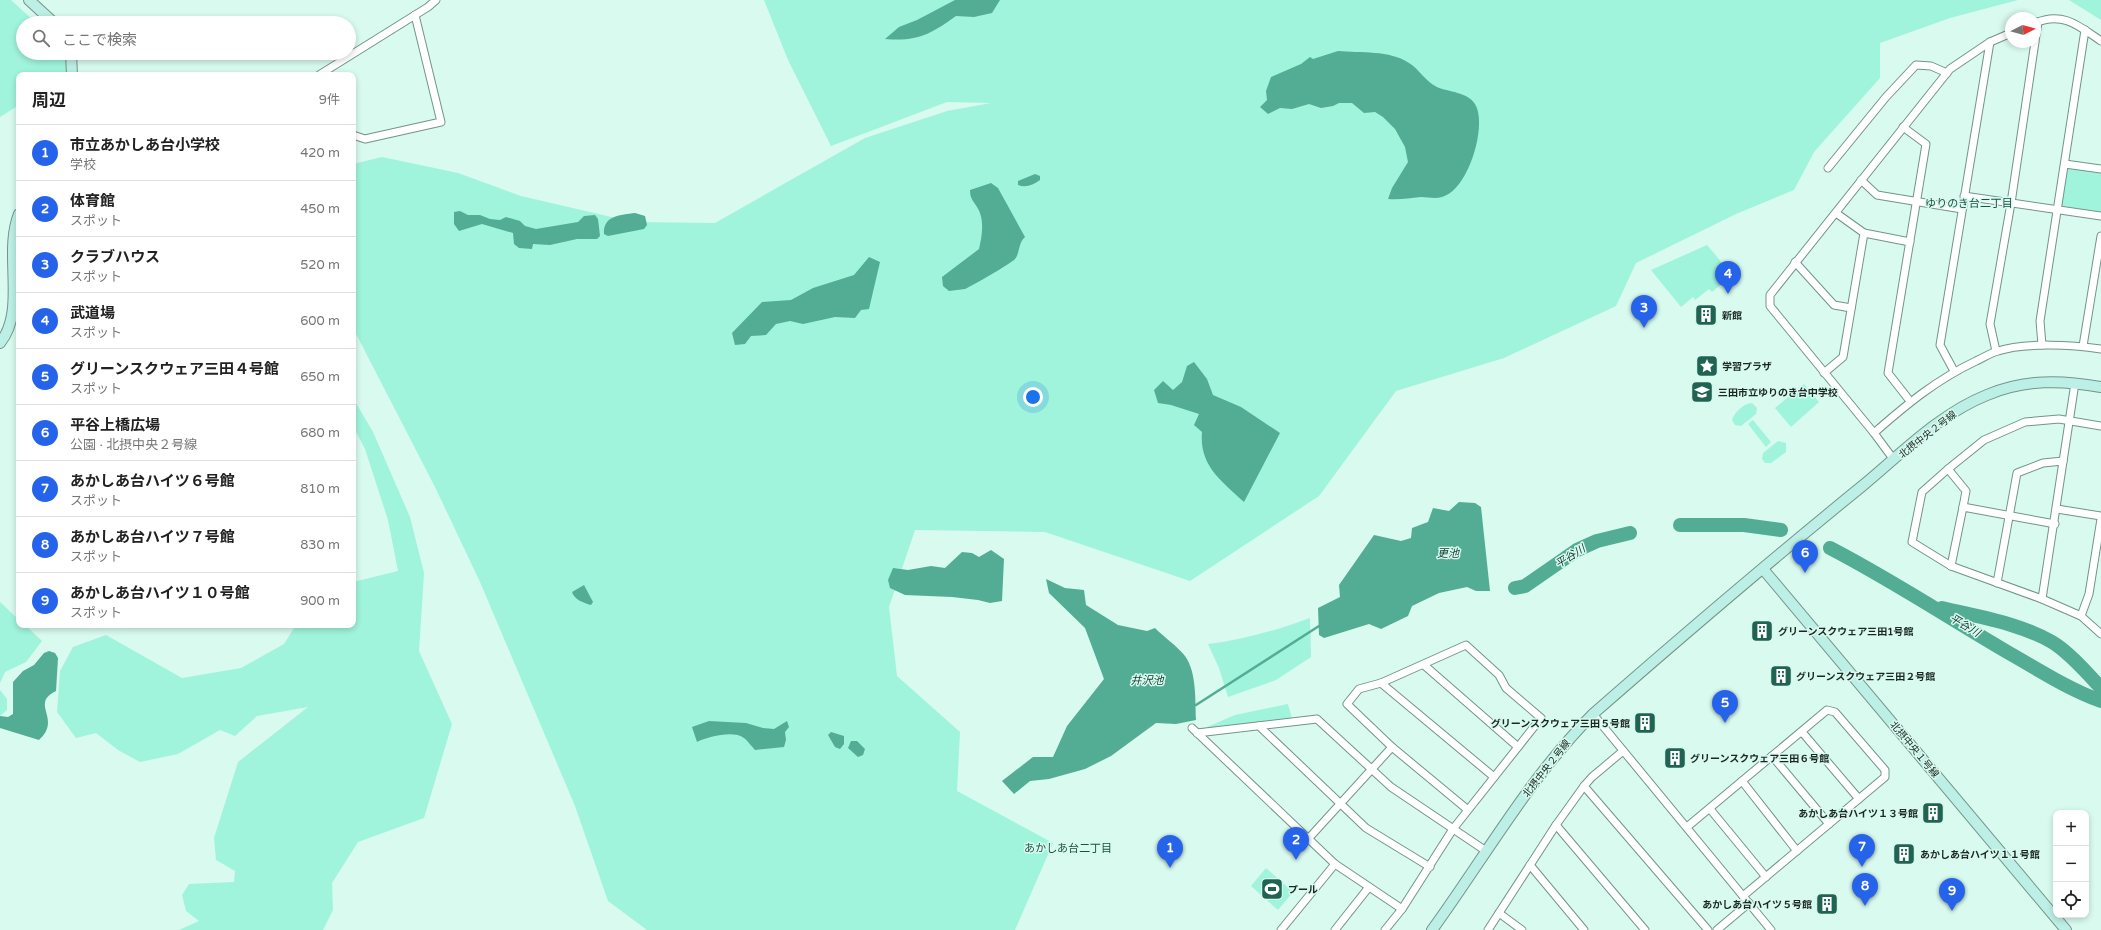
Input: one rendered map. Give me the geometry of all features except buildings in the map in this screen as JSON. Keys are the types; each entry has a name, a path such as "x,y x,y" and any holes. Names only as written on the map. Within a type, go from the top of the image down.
{"street":[{"path":"29,0 46,16"},
{"path":"356,52 436,0"},
{"path":"356,136 365,139 440,122 415,15"},
{"path":"2041,21 2050,18 2072,21 2101,41"},
{"path":"2042,345 2040,321 2085,30"},
{"path":"1894,460 1874,433 1770,306 1770,295 1947,73 1961,60 1990,42 2005,36"},
{"path":"1954,371 1940,345 1990,42"},
{"path":"1996,351 1990,324 2011,203 2034,48"},
{"path":"71,60 72,72"},
{"path":"324,72 343,60"},
{"path":"1828,168 1886,97 1916,65 1931,66 1947,73"},
{"path":"1903,127 1926,144 1888,373 1910,401"},
{"path":"2065,164 2101,169"},
{"path":"1861,180 1877,195 1962,209"},
{"path":"1964,196 2101,216"},
{"path":"1836,213 1864,233 1910,242"},
{"path":"0,343 10,324 13,309 12,243 16,221"},
{"path":"1824,373 1843,357 1864,233"},
{"path":"2083,346 2101,236"},
{"path":"1795,262 1834,305 1851,308"},
{"path":"1874,433 1910,401 1954,371 1996,351 2042,345 2083,346 2101,349"},
{"name":"北摂中央２号線","path":"1432,930 1538,776 1566,740 1592,714 1947,416 1986,395 2005,388 2035,382 2075,382 2101,387"},
{"path":"2042,599 2055,524 2075,382"},
{"path":"2101,426 2059,419 2025,422 1984,440 1922,492 1912,542 1951,566 2042,599 2081,616 2101,634"},
{"path":"1997,583 2017,473 2043,463 2063,461"},
{"path":"1948,469 1966,491 1951,566"},
{"path":"1962,507 2055,524"},
{"path":"2057,509 2101,516"},
{"path":"2081,616 2088,594 2101,520"},
{"name":"北摂中央１号線","path":"1763,569 2066,930"},
{"path":"1385,930 1402,909 1453,829 1541,718 1506,688 1499,675 1466,645 1381,683 1359,689 1347,704 1392,747 1468,810"},
{"path":"1424,665 1518,747"},
{"path":"1381,683 1494,777"},
{"path":"1687,826 1710,809 1827,710 1835,712 1885,770 1885,777 1743,896"},
{"path":"1592,714 1687,826 1771,930"},
{"path":"1402,909 1335,864 1195,731 1259,726 1317,719 1392,787 1486,851"},
{"path":"1259,726 1366,828 1430,866"},
{"path":"1802,732 1859,799"},
{"path":"1309,838 1392,747"},
{"path":"1488,930 1556,825 1584,786 1592,777 1623,751"},
{"path":"1772,756 1829,824"},
{"path":"1742,781 1797,850"},
{"path":"1584,786 1708,930"},
{"path":"1710,809 1766,877"},
{"path":"1556,825 1645,930"},
{"path":"1286,929 1335,864"},
{"path":"1530,865 1584,930"},
{"path":"1335,930 1369,887"},
{"path":"1717,930 1749,903"},
{"path":"1499,913 1522,930"}],"shaded area":[{"path":"0,0 11,0 28,16 16,16 16,60 66,60 68,65 67,72 16,72 16,107 0,117"},
{"path":"764,0 2018,0 1950,18 1880,43 1880,78 1814,152 1794,190 1736,214 1636,263 1616,306 1504,358 1396,391 1319,496 1190,581 1045,532 915,530 889,607 897,676 960,732 957,791 1053,843 1015,930 647,930 608,901 575,806 480,582 435,487 356,334 356,163 382,157 458,173 521,196 633,222 715,223 865,138 947,111 991,103 947,102 831,146 788,60"},
{"path":"2069,0 2101,0 2101,20"},
{"path":"2065,164 2101,169 2101,216 2058,209"},
{"path":"1707,245 1732,275 1712,292 1709,289 1695,300 1693,297 1681,307 1651,270"},
{"path":"1804,384 1819,402 1791,427 1775,408"},
{"path":"356,403 373,432 410,517 424,573 419,651 452,724 424,818 358,842 332,883 333,910 323,930 179,930 199,921 186,911 182,895 189,884 234,882 235,871 216,860 214,838 238,762 308,707 257,716 235,736 220,730 178,754 140,762 118,750 96,733 76,738 57,712 60,671 73,647 106,635 182,678 241,668 284,644 294,628 356,628 356,581 398,571 388,520 365,449 356,432"},
{"path":"1752,403 1757,408 1756,414 1741,426 1735,425 1732,420 1737,411 1743,406"},
{"path":"1753,420 1771,442 1766,447 1748,424"},
{"path":"1778,441 1786,443 1786,452 1771,463 1765,463 1762,459 1763,453"},
{"path":"0,602 16,617 16,628 28,628 42,641 26,662 5,672 0,683"},
{"path":"1310,618 1311,657 1276,680 1228,697 1219,668 1208,644 1260,634"},
{"path":"0,690 7,699 7,710 0,716"},
{"path":"1288,704 1292,719 1200,730 1235,715"},
{"name":"プール","path":"1266,868 1293,892 1278,910 1251,886"}],"water":[{"path":"955,0 1000,0 992,13 974,17 956,16 939,28 915,38 896,40 885,39 899,27 917,20"},
{"path":"1338,51 1365,52 1393,56 1409,63 1433,85 1463,95 1472,100 1478,114 1479,127 1477,141 1467,170 1460,183 1451,192 1439,198 1421,197 1388,199 1392,188 1408,162 1405,147 1395,129 1383,117 1375,112 1364,113 1352,103 1339,103 1333,106 1321,108 1309,104 1292,109 1280,108 1268,114 1260,107 1267,100 1266,91 1271,77 1301,64 1310,57 1313,59"},
{"path":"1035,174 1040,176 1040,180 1032,185 1018,185 1018,181"},
{"path":"991,183 998,188 1025,237 1021,242 1017,257 1015,259 991,275 965,289 949,291 943,286 942,277 979,249 982,233 982,222 980,212 971,197 970,190"},
{"path":"460,211 468,215 480,215 490,219 500,220 506,217 520,221 525,226 536,229 578,222 584,216 595,215 598,219 600,236 597,239 577,239 550,245 533,244 532,249 519,248 514,244 513,233 482,224 459,231 454,224 454,212"},
{"path":"635,213 645,216 647,225 644,229 608,236 604,234 606,223 614,217"},
{"path":"869,257 880,262 869,309 861,310 855,318 835,317 803,324 790,321 776,324 766,335 751,336 745,344 735,345 732,333 762,302 791,300 813,288 854,275"},
{"path":"1194,362 1207,379 1213,395 1241,407 1280,433 1244,502 1220,480 1208,464 1202,444 1202,432 1194,425 1199,414 1171,405 1158,403 1154,390 1163,381 1173,390 1182,382 1187,366"},
{"name":"更池","path":"1459,502 1475,503 1481,507 1490,591 1476,591 1467,587 1439,593 1412,606 1408,616 1381,629 1369,624 1324,638 1319,635 1318,608 1340,597 1339,585 1374,535 1401,541 1411,538 1412,528 1428,522 1433,508 1449,511"},
{"path":"991,550 1004,559 1002,601 990,603 952,597 905,595 890,588 888,580 893,568 908,570 931,566 945,568 962,552 972,553 979,557"},
{"name":"井沢池","path":"1046,579 1065,588 1084,590 1086,605 1118,625 1147,631 1155,628 1178,649 1185,656 1192,670 1195,687 1196,720 1176,724 1156,723 1111,756 1085,769 1049,779 1030,781 1014,794 1002,781 1033,757 1053,757 1067,726 1104,679 1085,628 1049,593"},
{"path":"584,585 593,602 591,605 579,600 572,592"},
{"path":"49,651 55,653 58,658 56,691 45,701 48,719 46,732 39,740 0,728 0,716 8,717 13,714 13,682 23,671 34,665 44,653"},
{"path":"709,721 746,723 763,728 774,729 787,721 789,727 785,732 786,740 784,747 755,750 744,738 727,734 714,736 697,742 692,727"},
{"path":"831,732 844,736 844,744 840,749 835,747 828,735"},
{"path":"851,741 857,741 865,749 863,755 858,757 848,748"}],"waterway":[{"name":"平谷川","path":"1680,525 1744,525 1781,530"},
{"name":"平谷川","path":"1515,588 1525,586 1577,550 1597,541 1630,533"},
{"name":"平谷川","path":"1830,548 1898,586 2054,679 2101,701"},
{"path":"1942,608 1998,621 2039,635 2065,651 2101,688"},
{"path":"1196,705 1319,626"}],"place":[{"name":"武道場","path":"1728,294"},
{"name":"新館","path":"1706,315"},
{"name":"クラブハウス","path":"1644,328"},
{"name":"学習プラザ","path":"1707,366"},
{"name":"三田市立ゆりのき台中学校","path":"1702,392"},
{"name":"平谷上橋広場","path":"1805,573"},
{"name":"グリーンスクウェア三田1号館","path":"1762,631"},
{"name":"グリーンスクウェア三田２号館","path":"1781,676"},
{"name":"グリーンスクウェア三田５号館","path":"1645,723"},
{"name":"グリーンスクウェア三田４号館","path":"1725,723"},
{"name":"グリーンスクウェア三田６号館","path":"1675,758"},
{"name":"あかしあ台ハイツ１３号館","path":"1933,813"},
{"name":"あかしあ台ハイツ１１号館","path":"1904,854"},
{"name":"体育館","path":"1296,860"},
{"name":"あかしあ台ハイツ６号館","path":"1862,867"},
{"name":"市立あかしあ台小学校","path":"1170,868"},
{"name":"プール","path":"1272,889"},
{"name":"あかしあ台ハイツ５号館","path":"1827,904"},
{"name":"あかしあ台ハイツ７号館","path":"1865,906"},
{"name":"あかしあ台ハイツ１０号館","path":"1952,911"}],"district":[{"name":"ゆりのき台二丁目","path":"1969,203"},
{"name":"あかしあ台二丁目","path":"1068,848"}]}
